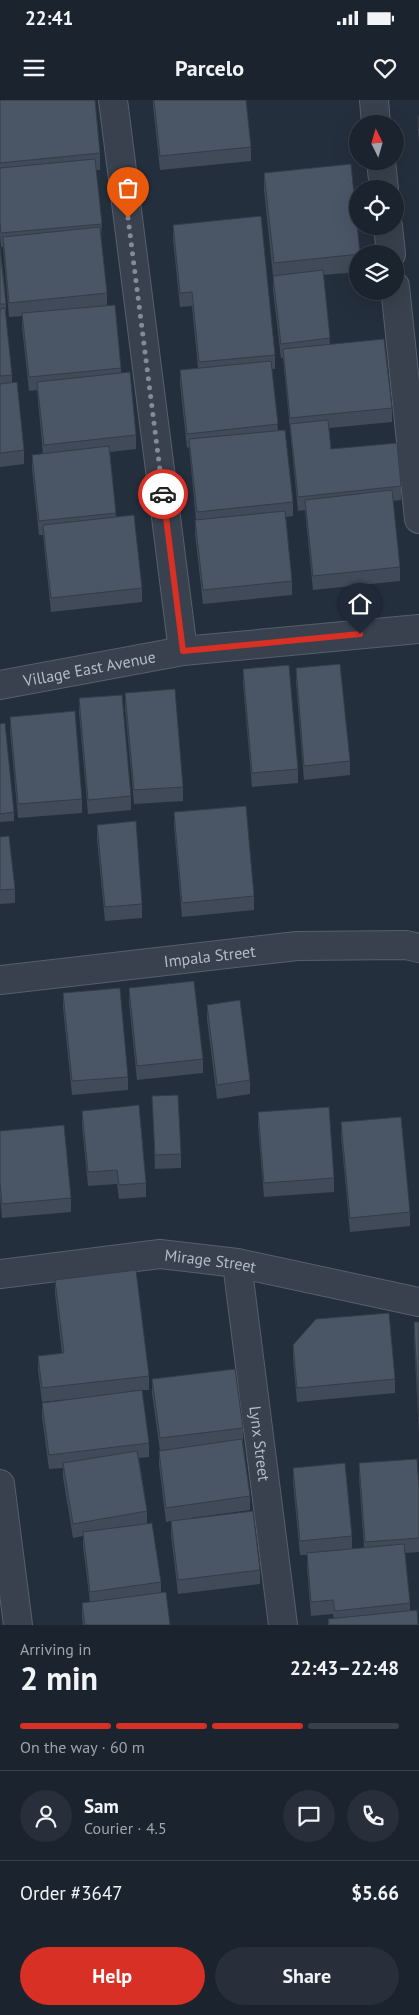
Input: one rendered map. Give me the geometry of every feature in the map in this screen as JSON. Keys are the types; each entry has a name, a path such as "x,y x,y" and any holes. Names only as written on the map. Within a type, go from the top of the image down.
{"street":[{"path":"113,100 183,651"},
{"path":"375,115 374,100 378,100"},
{"path":"398,300 411,362 419,519"},
{"name":"Village East Avenue","path":"0,685 183,651 419,629"},
{"name":"Impala Street","path":"0,980 297,946 406,945 419,948"},
{"name":"Mirage Street","path":"0,1274 160,1254 237,1263 419,1302"},
{"name":"Lynx Street","path":"237,1263 283,1625"},
{"path":"0,1484 18,1625"}],"building":[{"path":"0,100 95,100 100,153 0,163"},
{"path":"154,100 246,100 251,147 160,156"},
{"path":"95,159 102,224 1,233 0,168"},
{"path":"349,164 353,180 349,180 349,235 358,235 359,245 349,245 349,255 274,263 264,173"},
{"path":"261,216 275,355 199,362 192,292 180,293 173,225"},
{"path":"100,227 107,293 9,303 3,237"},
{"path":"0,247 6,304 0,304"},
{"path":"323,270 330,338 281,344 273,276"},
{"path":"115,305 121,368 29,377 22,313"},
{"path":"5,308 12,375 0,376 0,309"},
{"path":"384,339 392,408 290,418 283,349"},
{"path":"271,361 278,424 187,434 180,370"},
{"path":"130,372 136,435 44,445 37,382"},
{"path":"17,382 24,450 0,453 0,384"},
{"path":"328,420 331,449 397,443 401,486 298,497 290,424"},
{"path":"285,430 293,502 197,512 189,439"},
{"path":"109,446 116,513 39,521 32,455"},
{"path":"392,490 400,567 313,576 305,500"},
{"path":"285,511 292,581 203,590 195,520"},
{"path":"134,515 142,588 51,598 43,525"},
{"path":"340,664 350,761 304,766 296,668"},
{"path":"289,665 298,769 252,773 243,669"},
{"path":"175,689 183,787 134,790 125,693"},
{"path":"122,695 131,796 88,800 79,698"},
{"path":"75,711 82,799 18,804 10,717"},
{"path":"5,723 14,812 0,814 0,724"},
{"path":"246,806 254,896 182,903 174,812"},
{"path":"136,821 142,904 105,907 97,825"},
{"path":"9,836 15,889 0,890 0,837"},
{"path":"194,981 203,1059 137,1066 129,988"},
{"path":"120,988 128,1077 72,1081 63,993"},
{"path":"240,1000 250,1080 217,1085 207,1005"},
{"path":"178,1095 181,1154 155,1155 152,1096"},
{"path":"139,1105 146,1183 119,1185 117,1170 88,1172 82,1111"},
{"path":"329,1107 334,1178 264,1183 258,1112"},
{"path":"401,1117 410,1212 350,1218 341,1122"},
{"path":"64,1125 71,1198 2,1204 0,1131"},
{"path":"136,1270 149,1376 42,1388 38,1356 64,1353 55,1280"},
{"path":"389,1313 395,1379 297,1388 293,1345 316,1319"},
{"path":"414,1322 419,1322 419,1417"},
{"path":"235,1369 243,1428 160,1438 152,1379"},
{"path":"142,1390 149,1443 49,1455 42,1403"},
{"path":"242,1439 250,1496 166,1508 159,1451"},
{"path":"137,1451 147,1511 73,1524 63,1463"},
{"path":"417,1459 419,1538 365,1542 359,1463"},
{"path":"345,1463 352,1536 300,1541 293,1468"},
{"path":"253,1511 260,1570 178,1580 171,1521"},
{"path":"152,1523 161,1582 90,1592 83,1532"},
{"path":"404,1544 410,1603 335,1611 333,1600 311,1602 307,1553"},
{"path":"166,1592 170,1625 85,1625 82,1603"},
{"path":"417,1610 418,1625 329,1625 328,1619"}],"way so far":[{"path":"128,218 163,494"}],"route":[{"path":"163,494 183,651 360,634"}]}
